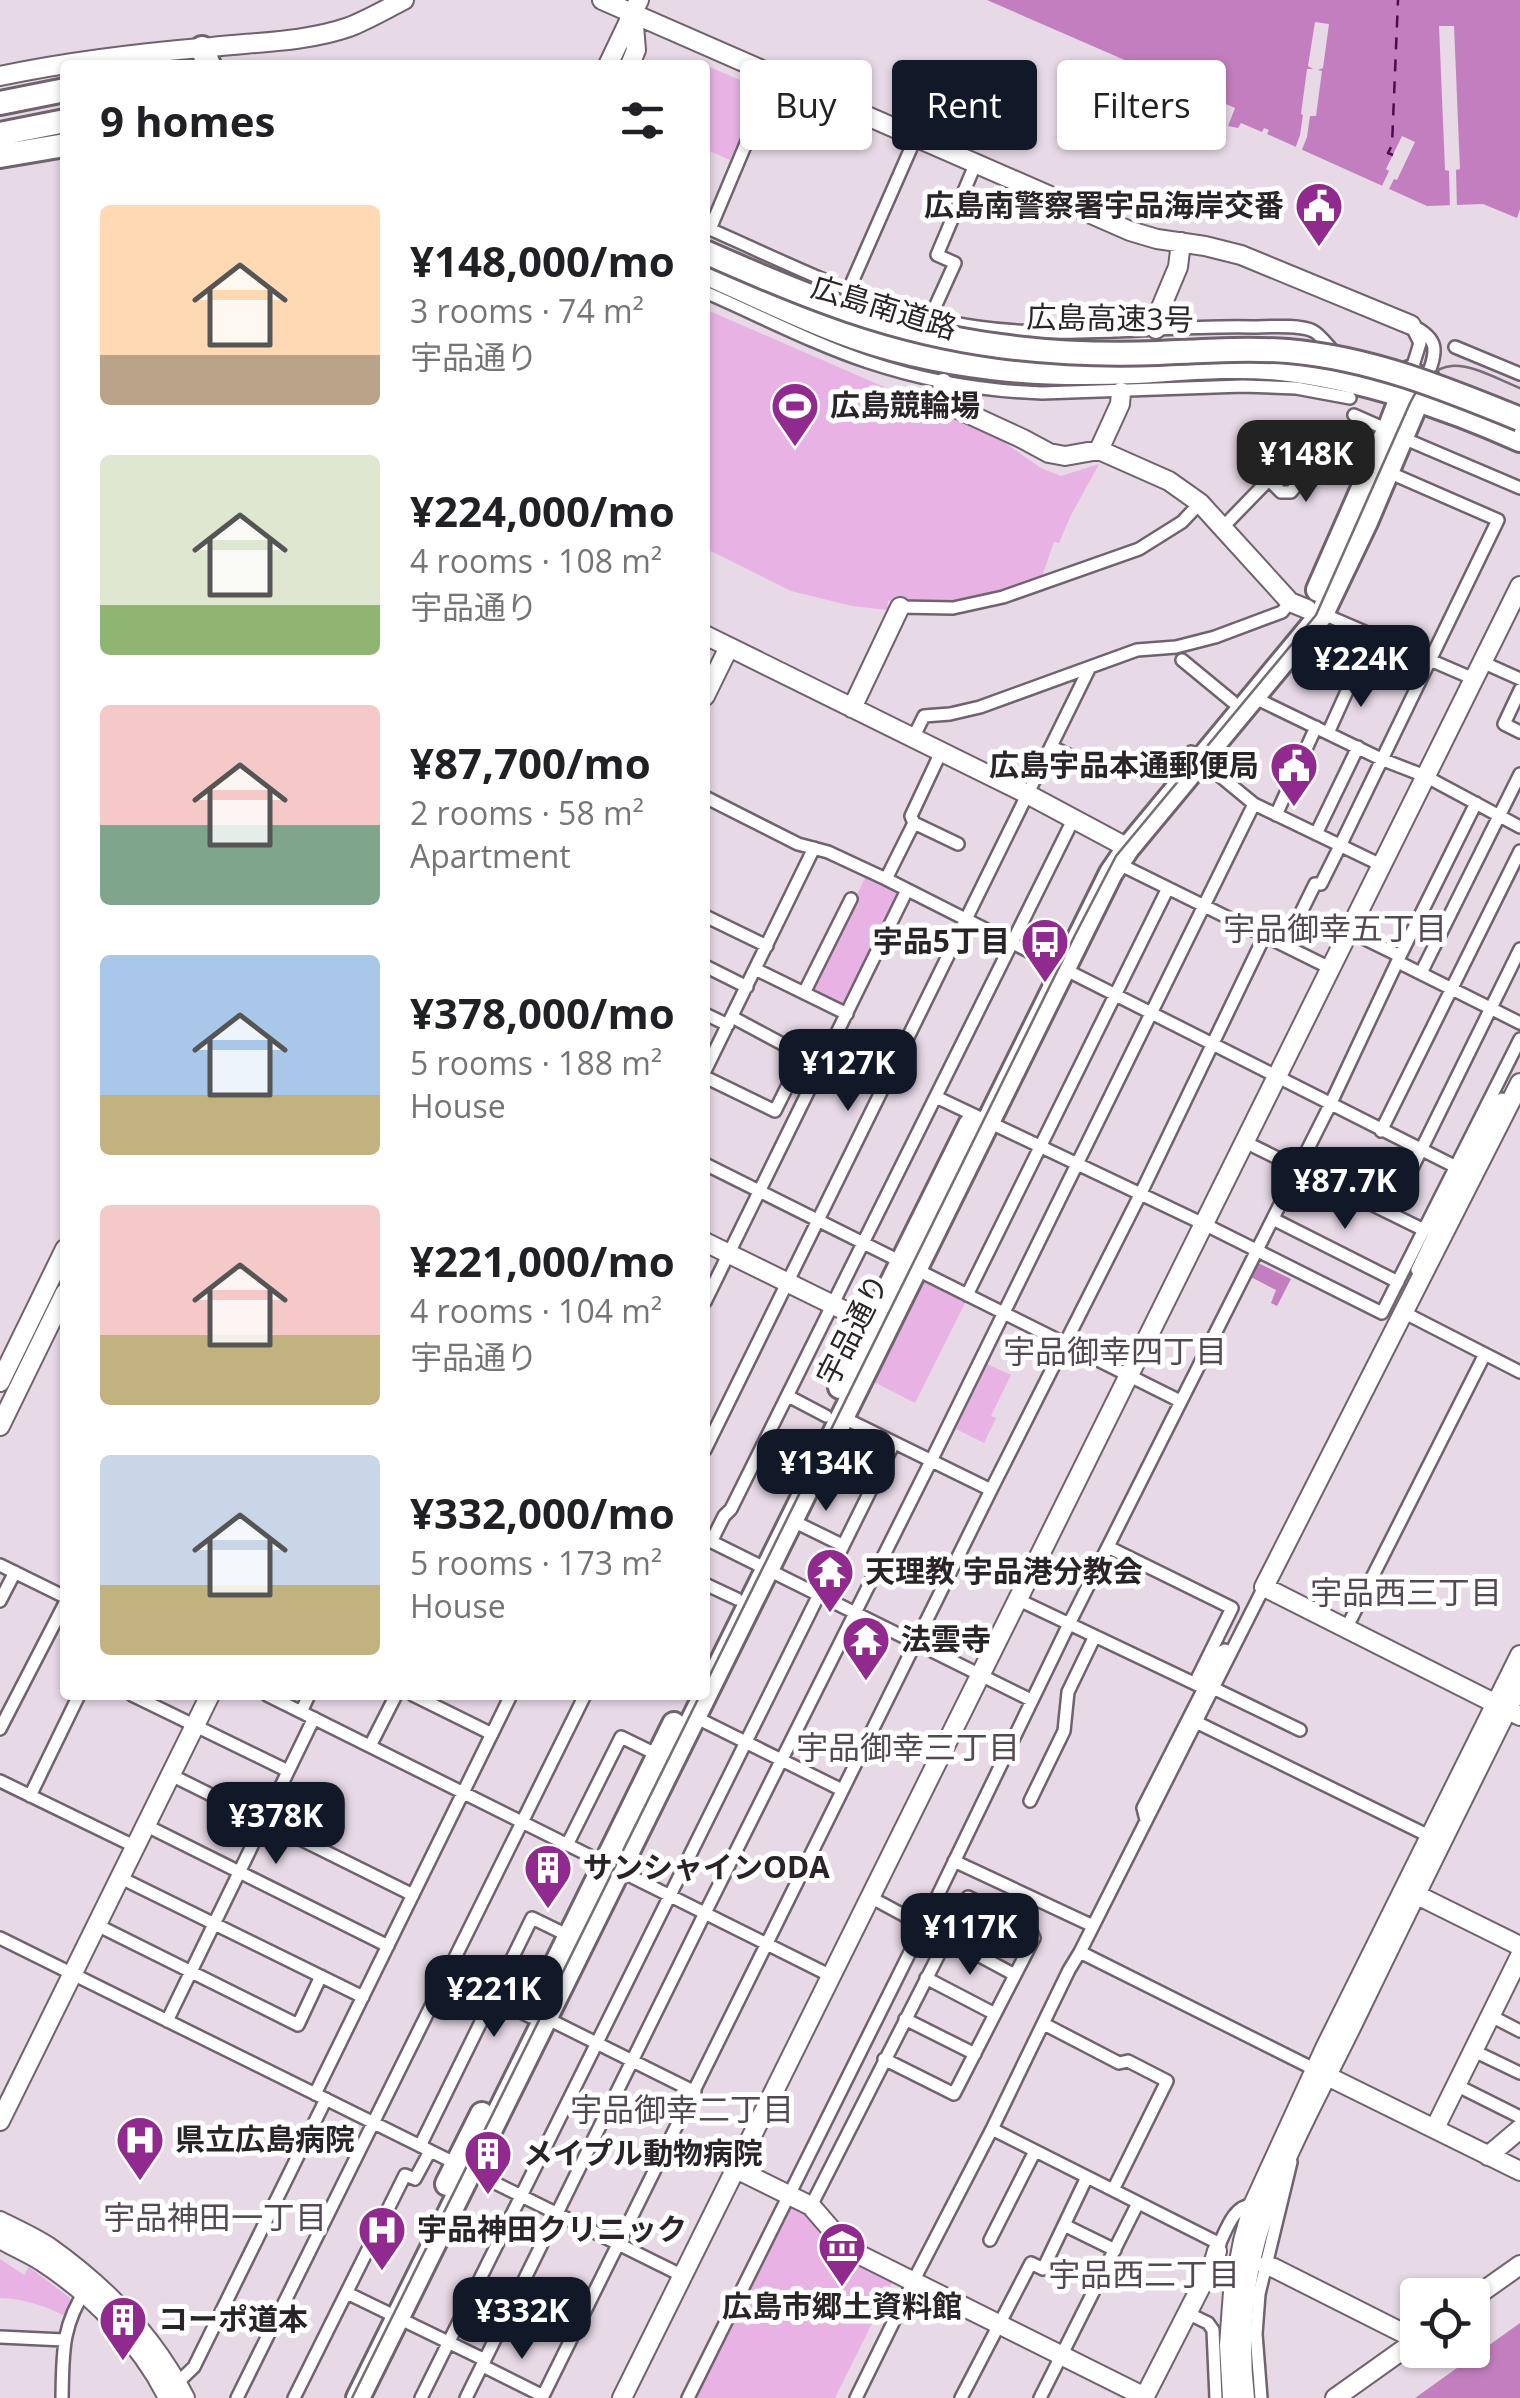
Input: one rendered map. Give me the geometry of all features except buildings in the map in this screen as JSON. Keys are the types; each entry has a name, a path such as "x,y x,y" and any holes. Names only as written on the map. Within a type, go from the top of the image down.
{"highway":[{"path":"0,104 60,91"},
{"path":"0,117 60,106"},
{"path":"0,134 60,122"},
{"path":"0,146 60,134"},
{"path":"0,156 60,146"},
{"name":"広島南道路","path":"710,240 790,272 843,302 927,329 1028,346 1061,340 1149,346 1274,346 1334,352 1419,375 1520,416"},
{"name":"広島高速3号","path":"710,240 841,310 947,338 1060,351 1252,350 1330,356 1404,374 1520,416"},
{"name":"広島南道路","path":"710,275 838,332 953,363 1042,373 1198,367 1278,369 1304,381 1344,379 1520,440"},
{"name":"宇品通り","path":"710,1669 1058,965 1121,851 1244,700 1306,608 1380,470 1419,375"},
{"name":"宇品通り","path":"710,1653 737,1599 791,1520 834,1416"},
{"name":"宇品通り","path":"538,2018 569,1936 612,1868 658,1756 692,1706"},
{"name":"宇品通り","path":"343,2398 391,2315 692,1706"},
{"name":"宇品通り","path":"358,2398 391,2315"}],"street":[{"path":"124,60 205,56 326,33 350,27 404,0"},
{"path":"602,0 636,7 740,60"},
{"path":"610,60 636,7"},
{"path":"632,60 636,50 636,7"},
{"path":"0,76 60,66"},
{"path":"710,229 743,150"},
{"path":"849,289 911,150"},
{"path":"941,150 1130,231 1241,256 1411,325 1420,343 1419,375"},
{"path":"930,318 955,264 937,255 975,165"},
{"path":"1156,329 1157,317 1178,266 1181,242"},
{"path":"790,272 930,318 1061,340 1156,329 1288,327 1313,331 1334,352"},
{"path":"710,294 864,361 943,383 1011,392 1073,393 1304,381 1350,398"},
{"path":"1455,347 1520,374"},
{"path":"1042,373 1073,393"},
{"path":"943,383 941,398 947,404 1048,453 1065,456 1099,450 1169,481 1200,504 1306,608 1429,660 1520,679"},
{"path":"1099,450 1122,392"},
{"path":"1354,415 1520,488"},
{"path":"1222,528 1304,440 1324,444 1498,520 1340,846 1320,884 1315,884 1286,945"},
{"path":"1269,480 1281,492 1291,492 1302,478 1314,445"},
{"path":"852,708 900,607 953,608 1002,597 1139,549 1182,522 1200,504"},
{"path":"622,2398 1520,586"},
{"path":"913,738 924,716 980,707 1137,650 1176,647 1282,612 1306,608"},
{"path":"710,638 1074,818 1168,888 1330,968"},
{"path":"710,686 730,648"},
{"path":"1182,660 1244,700 1426,776 1520,826"},
{"path":"710,1440 1090,667"},
{"path":"1276,815 1357,670"},
{"path":"1520,690 1504,724 1520,732"},
{"path":"1052,747 1099,770"},
{"path":"1316,834 1358,747"},
{"path":"941,752 911,816 914,824 958,844"},
{"path":"1197,756 1254,804 1381,866"},
{"path":"1421,973 1520,774"},
{"path":"710,800 798,844 828,852 886,879 1460,1169"},
{"path":"688,2398 1330,1105 1476,802"},
{"path":"466,2398 1254,804"},
{"path":"710,1537 731,1509 1074,818"},
{"path":"886,879 914,824"},
{"path":"710,1060 814,848"},
{"path":"1381,1131 1520,850"},
{"path":"967,1295 1168,888"},
{"path":"710,1292 907,890"},
{"path":"804,993 851,899"},
{"path":"710,918 767,946"},
{"path":"1349,931 1520,1024"},
{"path":"346,2293 449,2343 542,2397 1266,936"},
{"path":"1390,1213 1520,949"},
{"path":"710,968 747,987"},
{"path":"756,969 847,1014"},
{"path":"710,1015 804,1054 774,1112 710,1071"},
{"path":"936,1096 1382,1313 1417,1266 1520,1039"},
{"path":"856,2398 1196,1722 1204,1686 1233,1648 1403,1312 1407,1284 1424,1230 1512,1080 1520,1080 1407,1284"},
{"path":"1244,1142 1424,1230"},
{"path":"710,1166 1180,1401"},
{"path":"1273,1218 1407,1284"},
{"path":"710,1245 878,1327"},
{"path":"0,1382 60,1260"},
{"path":"0,1426 60,1303"},
{"path":"1403,1312 1520,1372"},
{"path":"1347,1627 1484,1354"},
{"path":"788,1396 991,1490"},
{"path":"421,2398 894,1443"},
{"path":"791,1520 842,1545"},
{"path":"710,1541 1032,1700"},
{"path":"1108,1547 1232,1608 1204,1686 1144,1808 1146,1820"},
{"path":"0,1565 60,1597"},
{"path":"0,1602 14,1572"},
{"path":"710,1586 737,1599"},
{"path":"1264,1587 1507,1710"},
{"path":"1019,1600 1300,1730"},
{"path":"0,1729 60,1610"},
{"path":"1030,1802 1064,1731 1068,1692 1095,1636"},
{"path":"1245,2398 1241,2279 1264,2216 1321,2072 1429,1836 1507,1710 1520,1654"},
{"path":"1232,2398 1230,2332 1253,2205 1520,1684"},
{"path":"30,1796 77,1700"},
{"path":"142,1700 288,1772"},
{"path":"0,2121 208,1700"},
{"path":"277,1700 831,1976"},
{"path":"301,1712 307,1700"},
{"path":"370,1746 393,1700"},
{"path":"423,1700 492,1734"},
{"path":"0,2220 46,2245 88,2287 105,2313 174,2393 194,2366 363,1996 509,1700"},
{"path":"237,2398 583,1700"},
{"path":"692,1706 745,1742 842,1790"},
{"path":"167,2020 314,1718"},
{"path":"1196,1722 1429,1836"},
{"path":"568,1845 621,1737 658,1756"},
{"path":"171,1775 413,1895"},
{"path":"0,1781 136,1847"},
{"path":"147,1826 388,1946"},
{"path":"954,1861 1093,1926"},
{"path":"120,1878 363,1996"},
{"path":"1415,1894 1520,1946"},
{"path":"870,1898 1016,1974"},
{"path":"811,2206 884,2059 968,1898 1029,1927 1034,1938 954,2094 884,2059"},
{"path":"294,2398 406,2175 416,2179 425,2148 532,1918 569,1936"},
{"path":"96,1925 298,2025 321,1976"},
{"path":"0,1938 683,2276"},
{"path":"1080,1952 1520,2171"},
{"path":"1435,2128 1491,2016 1514,1985 1520,1956"},
{"path":"926,1978 995,2014"},
{"path":"492,1998 694,2092"},
{"path":"1491,2016 1520,2031"},
{"path":"905,2019 974,2054"},
{"path":"1044,2024 1119,2063 1128,2061 1167,2081 1113,2190"},
{"path":"1474,2050 1520,2073"},
{"path":"1456,2085 1520,2117"},
{"path":"992,2129 1218,2247"},
{"path":"1488,2156 1520,2130"},
{"path":"1261,2398 1256,2334 1259,2294 1293,2148"},
{"path":"990,2240 1034,2151"},
{"path":"736,2169 811,2206 850,2249 1144,2398 1238,2209 1253,2205"},
{"path":"962,2398 1030,2263 1043,2269 1086,2177"},
{"path":"1040,2398 1138,2203"},
{"path":"1064,2224 1114,2250"},
{"path":"0,2239 88,2287"},
{"path":"1490,2286 1520,2265"},
{"path":"1266,2266 1400,2336"},
{"path":"1490,2301 1520,2280"},
{"path":"62,2398 64,2340 74,2310 88,2287"},
{"path":"1187,2313 1208,2323 1213,2330 1216,2398"},
{"path":"0,2337 64,2340"},
{"path":"1335,2398 1400,2358"},
{"path":"1356,2398 1400,2362"}],"shaded area":[{"path":"987,0 1520,0 1517,218 1483,204 1427,206 1267,134 1269,130 1264,128 1262,132 1241,123 1238,128 1228,126 1235,108 1226,104 1226,60 1125,60"},
{"path":"710,67 740,80 740,137 730,160 710,151"},
{"path":"710,311 992,434 1041,468 1061,476 1099,464 1059,543 1054,542 1041,579 986,598 943,604 888,601 887,610 852,606 791,591 711,551"},
{"path":"867,874 898,890 900,897 847,1005 842,1006 816,993 812,985"},
{"path":"1258,1263 1291,1279 1277,1306 1271,1303 1276,1290 1251,1277"},
{"path":"924,1279 967,1299 915,1403 870,1380 919,1281"},
{"path":"987,1364 1011,1375 991,1416 996,1418 984,1443 956,1429"},
{"path":"791,2205 893,2281 835,2398 691,2398 786,2207"},
{"path":"0,2259 24,2275 29,2267 70,2298 67,2317 35,2304 0,2298"},
{"path":"1520,2323 1520,2398 1415,2398 1457,2368 1490,2368 1490,2344"}],"pier":[{"path":"1315,22 1329,24 1323,68 1318,70 1322,71 1316,116 1310,116 1301,152 1295,149 1307,69 1313,69 1308,66"},
{"path":"1439,26 1454,26 1460,169 1456,170 1457,209 1450,209 1449,171 1445,170"},
{"path":"1402,136 1415,142 1388,191 1381,188"}],"ferry route":[{"path":"1393,155 1388,153 1392,145 1398,0"}],"tram line":[{"path":"710,1675 1116,856 1316,615 1421,385 1433,373 1458,366 1520,388"},
{"path":"352,2398 698,1700"}],"place":[{"name":"広島南警察署宇品海岸交番","path":"1319,248"},
{"name":"広島競輪場","path":"795,448"},
{"name":"広島宇品本通郵便局","path":"1294,808"},
{"name":"宇品5丁目","path":"1045,984"},
{"name":"天理教 宇品港分教会","path":"830,1614"},
{"name":"法雲寺","path":"866,1682"},
{"name":"サンシャインODA","path":"548,1910"},
{"name":"県立広島病院","path":"140,2182"},
{"name":"メイプル動物病院","path":"488,2196"},
{"name":"宇品神田クリニック","path":"382,2272"},
{"name":"広島市郷土資料館","path":"842,2288"},
{"name":"コーポ道本","path":"123,2362"}],"district":[{"name":"宇品御幸五丁目","path":"1335,929"},
{"name":"宇品御幸四丁目","path":"1115,1352"},
{"name":"宇品西三丁目","path":"1406,1593"},
{"name":"宇品御幸三丁目","path":"908,1748"},
{"name":"宇品御幸二丁目","path":"682,2110"},
{"name":"宇品神田一丁目","path":"215,2218"},
{"name":"宇品西二丁目","path":"1144,2275"}]}
